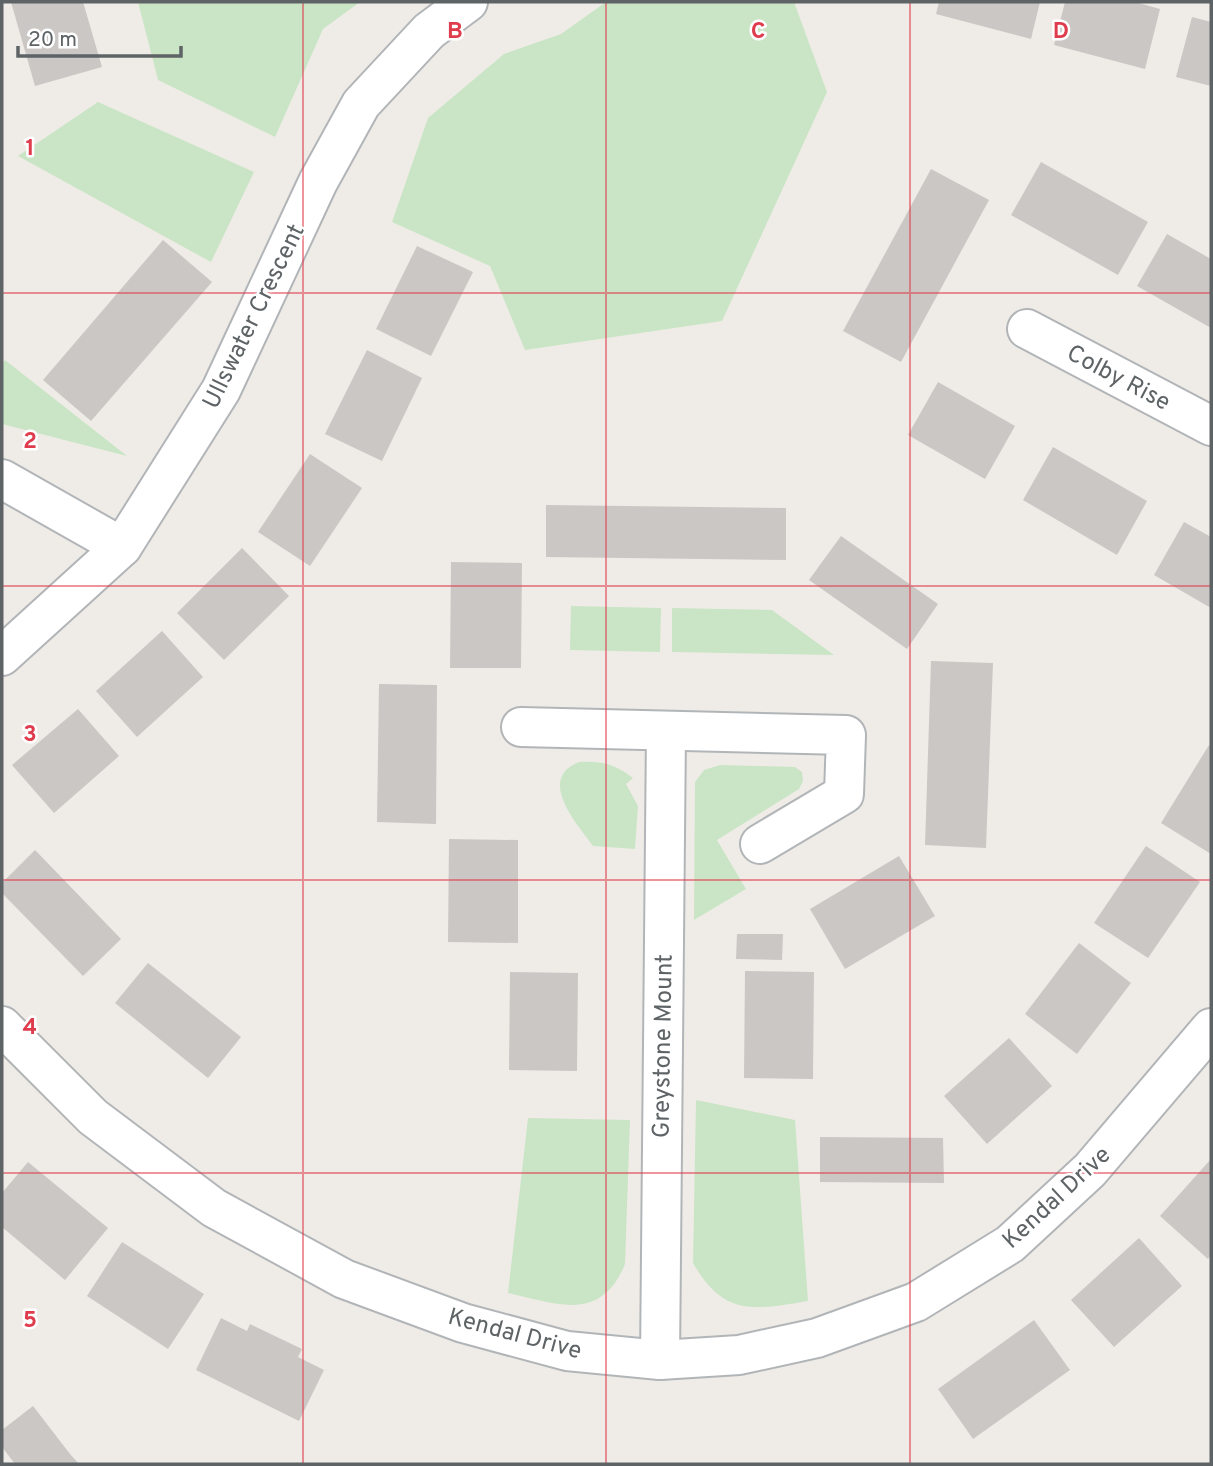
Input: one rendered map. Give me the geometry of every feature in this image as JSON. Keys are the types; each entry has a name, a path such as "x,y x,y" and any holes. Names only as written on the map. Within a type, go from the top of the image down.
{"street":[{"name":"Ullswater Crescent","path":"2,656 122,547 222,390 318,182 361,104 429,31 468,2"},
{"name":"Colby Rise","path":"1027,329 1211,426"},
{"path":"2,479 122,547"},
{"path":"521,727 846,735 844,794 760,844"},
{"name":"Greystone Mount","path":"660,1360 666,731"},
{"name":"Kendal Drive","path":"2,1026 93,1117 214,1208 344,1279 463,1322 567,1351 660,1360 739,1355 817,1338 916,1302 1010,1244 1080,1179 1211,1028"}],"green space":[{"path":"138,2 360,2 323,29 275,137 158,80"},
{"path":"606,2 794,2 827,92 722,321 525,350 490,266 392,222 428,118 504,54 561,34"},
{"path":"98,102 254,172 211,262 18,156"},
{"path":"5,360 127,456 2,424 2,365"},
{"path":"571,606 661,608 660,652 570,650"},
{"path":"672,608 772,610 834,655 672,652"},
{"path":"579,762 608,764 633,778 626,784 638,806 635,849 593,846 570,814 560,790 561,779 567,770"},
{"path":"720,765 795,767 802,772 803,781 799,789 717,840 746,889 694,920 695,782 704,770"},
{"path":"696,1100 795,1120 808,1301 772,1306 742,1306 716,1293 693,1263"},
{"path":"528,1118 630,1120 625,1264 615,1283 603,1295 590,1302 560,1304 508,1293"}],"building":[{"path":"11,2 83,2 102,67 35,86"},
{"path":"939,2 1040,2 1031,39 936,14"},
{"path":"1065,2 1135,2 1160,9 1145,69 1054,45"},
{"path":"1192,17 1211,22 1211,86 1176,77"},
{"path":"1041,162 1148,222 1118,275 1011,215"},
{"path":"931,169 989,200 901,362 843,331"},
{"path":"1167,234 1211,259 1211,328 1137,286"},
{"path":"163,240 212,282 91,421 43,380"},
{"path":"417,246 473,272 431,356 376,329"},
{"path":"367,350 422,378 382,461 325,434"},
{"path":"938,382 1015,426 985,479 908,435"},
{"path":"1053,447 1147,501 1117,555 1023,500"},
{"path":"310,454 362,488 310,566 258,532"},
{"path":"546,505 786,508 786,560 546,557"},
{"path":"1184,522 1211,537 1211,608 1154,575"},
{"path":"841,536 938,604 907,649 809,580"},
{"path":"242,548 289,596 224,660 177,613"},
{"path":"451,562 522,563 521,668 450,668"},
{"path":"162,631 203,677 137,737 96,691"},
{"path":"931,661 993,663 986,848 925,845"},
{"path":"379,684 437,685 436,824 377,822"},
{"path":"78,709 119,756 54,813 12,765"},
{"path":"1209,745 1211,747 1211,854 1161,823"},
{"path":"449,839 518,840 518,943 448,942"},
{"path":"1146,846 1200,882 1148,958 1094,923"},
{"path":"35,850 121,939 83,976 2,893 2,883"},
{"path":"899,856 935,916 845,969 810,909"},
{"path":"737,934 783,934 782,960 736,959"},
{"path":"1079,943 1131,983 1077,1054 1025,1014"},
{"path":"148,963 241,1037 208,1078 115,1003"},
{"path":"745,971 814,972 813,1079 744,1078"},
{"path":"510,972 578,973 577,1071 509,1070"},
{"path":"1009,1038 1052,1086 987,1144 944,1096"},
{"path":"820,1137 943,1138 944,1183 820,1182"},
{"path":"1211,1159 1211,1255 1208,1259 1160,1216"},
{"path":"28,1162 108,1228 65,1280 2,1227 2,1193"},
{"path":"1139,1238 1182,1286 1114,1347 1071,1300"},
{"path":"122,1242 204,1294 168,1349 87,1296"},
{"path":"221,1318 247,1331 250,1324 302,1349 298,1357 324,1370 299,1421 196,1370"},
{"path":"1034,1320 1070,1370 973,1439 938,1389"},
{"path":"33,1406 79,1464 15,1464 2,1447 2,1430"}]}
